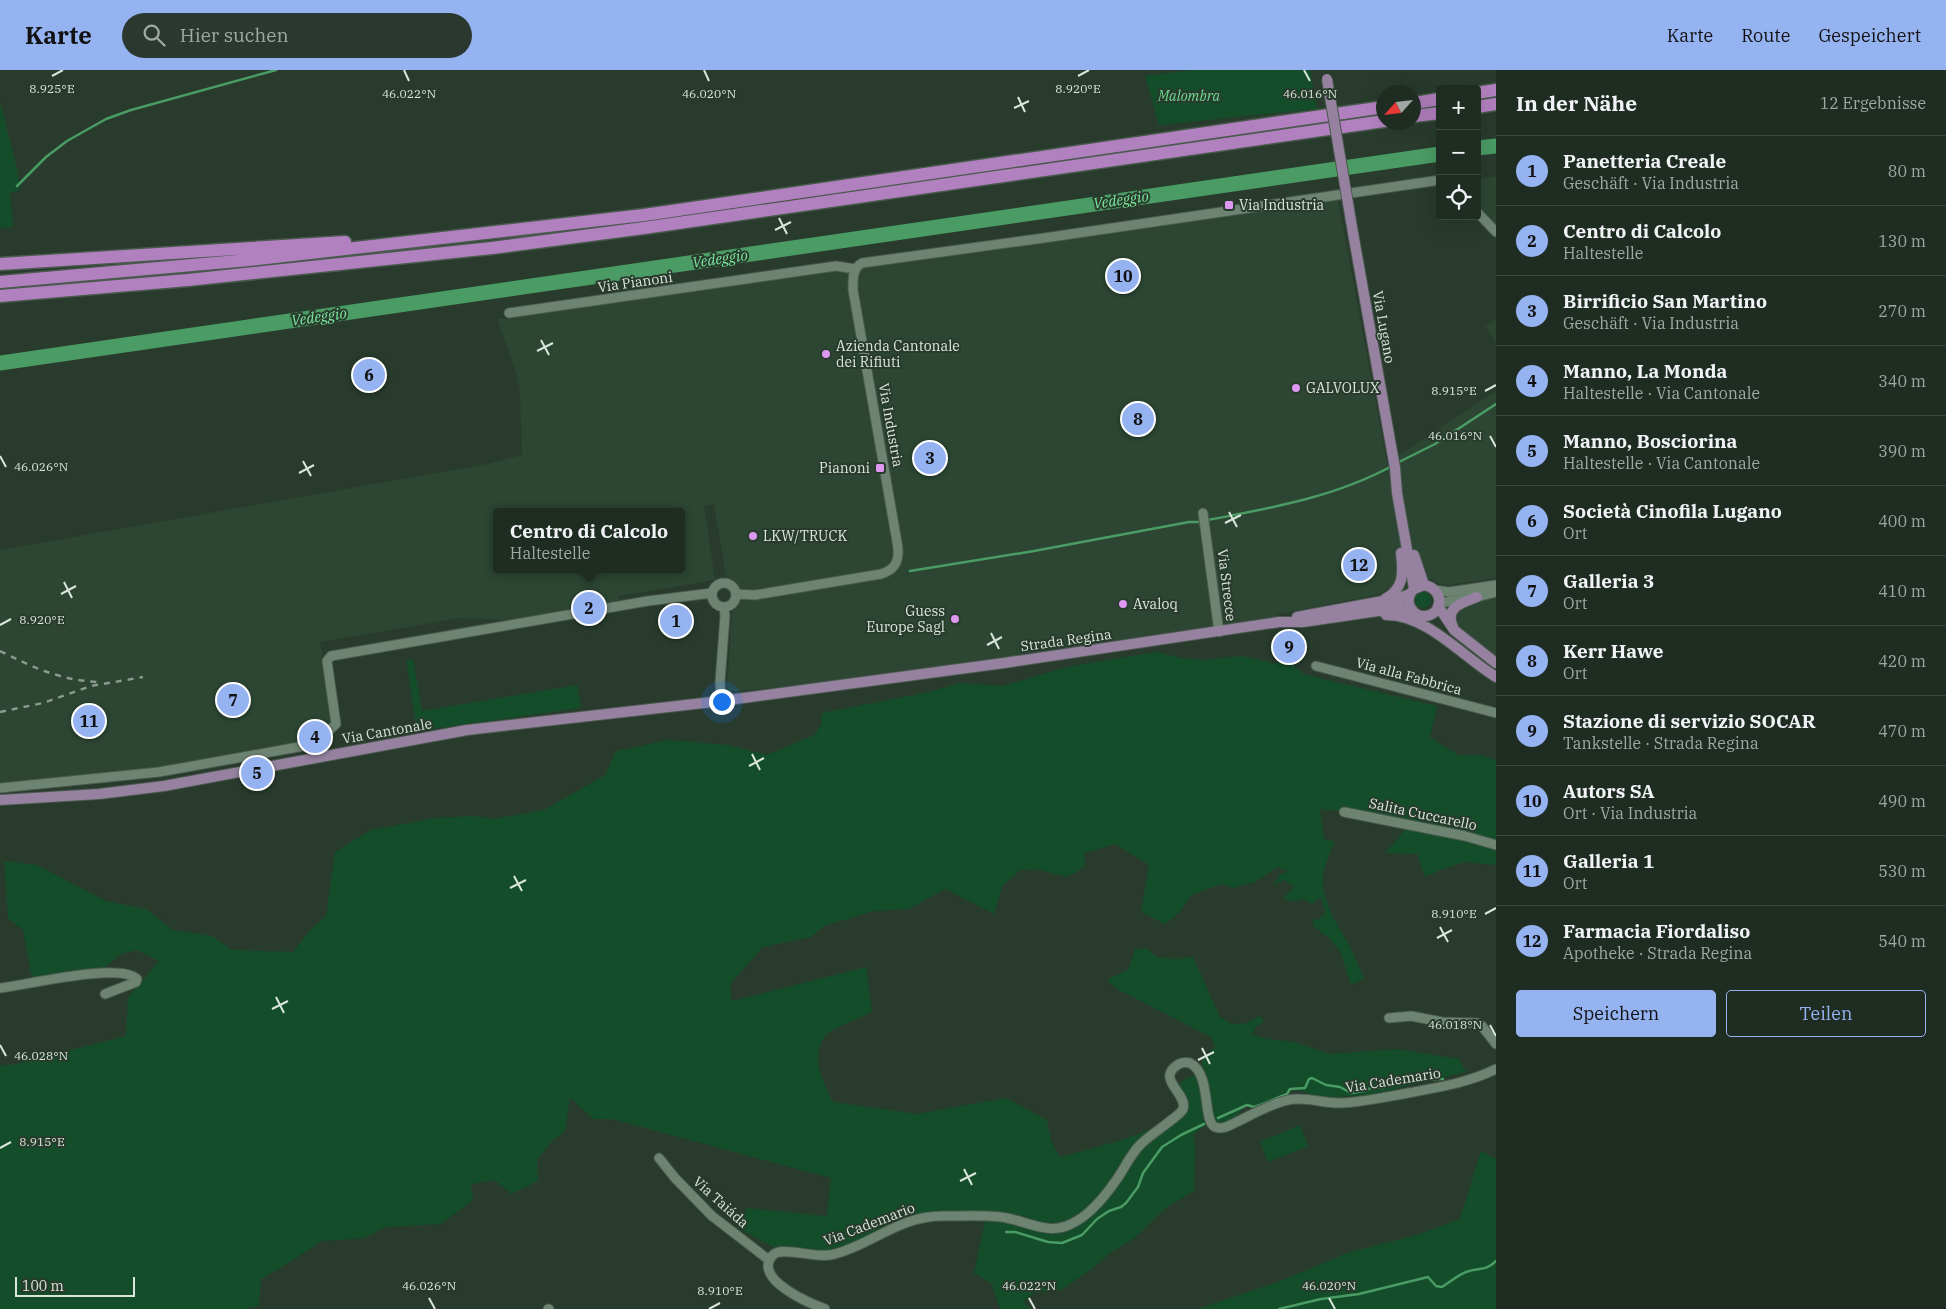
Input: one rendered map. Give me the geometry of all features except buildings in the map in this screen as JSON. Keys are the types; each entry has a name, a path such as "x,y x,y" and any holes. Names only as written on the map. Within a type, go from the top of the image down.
{"highway":[{"path":"1481,92 1496,90"},
{"path":"1421,102 1436,100"},
{"path":"1481,106 1496,104"},
{"path":"0,282 220,263 452,238 736,202 1376,108"},
{"path":"1421,115 1436,113"},
{"path":"0,296 188,280 482,249 644,228 1376,122"},
{"path":"0,264 398,238 452,238"},
{"path":"0,305 155,290 188,280"}],"main road":[{"name":"Via Lugano","path":"1327,75 1394,464 1412,591"},
{"path":"1394,464 1416,565 1424,585 1435,590 1446,620 1458,634 1496,664"},
{"path":"1376,602 1396,592 1403,577 1396,506 1398,495"},
{"path":"1279,622 1302,615 1404,597 1424,585"},
{"path":"1412,591 1409,604 1416,614 1423,616 1432,614 1439,605"},
{"path":"1458,634 1451,622 1452,612 1458,605 1477,597"},
{"name":"Strada Regina","path":"720,701 1004,663 1279,622 1303,622 1401,608 1407,608 1496,671"},
{"path":"1335,617 1389,614 1408,618 1434,632 1496,677"},
{"name":"Via Cantonale","path":"0,800 99,794 164,786 467,730 720,701"}],"street":[{"path":"855,270 862,263 866,262 1436,181"},
{"path":"1481,216 1496,232"},
{"name":"Via Pianoni","path":"509,313 836,266 855,270"},
{"name":"Via Industria","path":"736,594 755,595 881,574 892,570 897,562 899,553 898,542 853,290 855,270"},
{"name":"Via Strecce","path":"1203,513 1219,632"},
{"path":"724,582 731,585 736,594 734,601 724,607 714,601 712,593 716,586 724,582"},
{"path":"1435,590 1449,592 1496,585"},
{"path":"1439,605 1496,592"},
{"path":"0,788 159,772 304,746 322,737 336,724 327,663 328,658 331,656 648,602 712,593"},
{"path":"720,701 724,607"},
{"name":"Via alla Fabbrica","path":"1316,666 1496,713"},
{"name":"Salita Cuccarello","path":"1344,812 1438,830 1496,845"},
{"path":"0,988 76,975 127,973 137,979 136,982 105,994"},
{"path":"1389,1018 1410,1016 1442,1022 1473,1022 1481,1025 1496,1044"},
{"name":"Via Cademario","path":"769,1260 773,1255 781,1251 814,1256 832,1255 855,1247 902,1223 935,1216 1000,1217 1052,1229 1071,1224 1084,1216 1112,1185 1140,1144 1181,1112 1184,1107 1183,1100 1172,1084 1170,1077 1174,1067 1180,1063 1190,1063 1197,1069 1207,1096 1210,1121 1213,1126 1218,1128 1289,1099 1339,1103 1371,1100 1466,1081 1496,1070"},
{"name":"Via Taiáda","path":"659,1158 675,1178 712,1216 769,1260"},
{"path":"769,1260 768,1268 770,1274 779,1284 795,1296 825,1309"}],"shaded area":[{"path":"1496,176 1496,224 1481,209 1481,178"},
{"path":"1336,189 1387,463 1496,391 1496,578 1448,585 1440,584 1430,579 1395,584 1380,594 1278,614 1279,622 913,676 727,692 732,609 714,504 704,506 715,580 619,596 619,601 511,620 460,618 320,642 332,721 318,735 300,744 173,766 0,784 0,550 487,464 522,455 520,392 516,372 497,319 507,318 509,315"},
{"path":"1496,319 1496,342 1485,327"},
{"path":"1496,597 1496,658 1459,628 1455,620 1456,612 1463,605"}],"green space":[{"name":"Malombra","path":"1192,70 1310,70 1317,109 1159,125 1145,76"},
{"path":"0,102 17,169 20,190 10,193 13,227 0,228"},
{"path":"1423,592 1429,594 1431,600 1429,606 1423,608 1417,606 1415,600 1417,594"},
{"path":"1156,652 1181,658 1203,660 1242,656 1272,663 1288,662 1304,674 1437,706 1430,737 1458,755 1479,755 1496,760 1496,865 1465,862 1425,877 1417,854 1385,853 1410,824 1357,813 1320,809 1324,839 1335,842 1324,872 1323,883 1326,901 1354,954 1364,979 1351,985 1340,951 1329,938 1313,926 1313,919 1318,920 1325,913 1321,897 1312,904 1304,899 1293,901 1283,898 1294,887 1284,880 1273,885 1280,875 1288,871 1278,867 1255,882 1233,888 1222,884 1191,895 1179,913 1165,924 1141,912 1149,865 1115,844 1084,853 1085,865 1069,876 1060,876 1039,870 1020,870 1002,887 994,914 945,889 909,909 874,911 824,926 811,937 763,947 730,984 732,1001 866,967 872,1012 829,1032 821,1043 818,1060 819,1069 833,1102 917,1114 1006,1098 1047,1120 1051,1141 1060,1157 1138,1134 1181,1112 1175,1088 1185,1079 1199,1074 1203,1058 1215,1047 1211,1037 1117,989 1107,980 1129,969 1135,949 1147,948 1157,957 1175,959 1193,957 1220,1017 1232,1024 1247,1023 1260,1016 1264,1021 1256,1027 1252,1034 1267,1039 1295,1042 1330,1054 1397,1049 1459,1059 1466,1072 1369,1095 1318,1098 1297,1089 1256,1106 1245,1104 1233,1123 1224,1127 1209,1122 1193,1135 1195,1146 1194,1191 1167,1207 1133,1239 1113,1251 1093,1268 1061,1290 1034,1293 1023,1302 1032,1309 1000,1309 992,1284 974,1273 986,1217 935,1216 845,1251 781,1251 738,1228 747,1208 827,1216 831,1178 612,1119 593,1119 570,1097 565,1131 553,1140 537,1160 538,1181 511,1194 495,1180 471,1184 473,1200 441,1224 386,1227 364,1238 322,1241 261,1279 259,1306 248,1309 0,1309 0,1066 16,1064 126,1036 128,997 159,961 137,950 121,954 104,968 32,978 23,930 8,918 4,861 37,865 106,901 146,909 173,930 212,936 232,950 293,952 311,929 326,916 335,852 371,830 436,818 474,816 494,819 544,810 605,775 616,751 669,740 727,745 767,755 814,735 821,725 822,713 929,692 960,683 1003,686 1067,667"},
{"path":"413,659 422,711 577,685 581,708 417,731 406,660"},
{"path":"1300,1125 1308,1146 1268,1162 1260,1142"},
{"path":"1481,1151 1496,1159 1496,1309 1197,1309 1278,1282 1350,1252 1417,1235 1460,1219"}],"waterway":[{"path":"17,186 46,157 67,141 106,119 131,110 276,70"},
{"name":"Vedeggio","path":"1481,148 1496,146"},
{"name":"Vedeggio","path":"0,363 1436,155"},
{"path":"1397,463 1435,444 1496,404"},
{"path":"1208,520 1279,506 1325,494 1370,477 1392,466"},
{"path":"910,571 1034,551 1189,522 1201,522"},
{"path":"1218,1118 1247,1105 1254,1107 1260,1105 1287,1094 1290,1089 1305,1088 1309,1079 1312,1078 1326,1085 1340,1087 1351,1093 1373,1087 1382,1088 1388,1084 1405,1080 1443,1079"},
{"path":"1006,1232 1015,1232 1048,1242 1062,1243 1082,1235 1097,1219 1126,1203 1138,1187 1143,1173 1162,1147 1204,1124"},
{"path":"1279,1309 1321,1299 1359,1294 1428,1277 1436,1286 1442,1287 1463,1273 1485,1268 1496,1261"}],"railway":[{"path":"0,651 58,676 97,682"},
{"path":"0,712 43,703 91,686 143,677"}],"place":[{"name":"Via Industria","path":"1229,205"},
{"name":"Autors SA","path":"1123,276"},
{"name":"Azienda Cantonale dei Rifiuti","path":"826,354"},
{"name":"Società Cinofila Lugano","path":"369,375"},
{"name":"GALVOLUX","path":"1296,388"},
{"name":"Kerr Hawe","path":"1138,419"},
{"name":"Birrificio San Martino","path":"930,458"},
{"name":"Pianoni","path":"880,468"},
{"name":"LKW/TRUCK","path":"753,536"},
{"name":"Farmacia Fiordaliso","path":"1359,565"},
{"name":"Avaloq","path":"1123,604"},
{"name":"Centro di Calcolo","path":"589,608"},
{"name":"Guess Europe Sagl","path":"955,619"},
{"name":"Panetteria Creale","path":"676,621"},
{"name":"Stazione di servizio SOCAR","path":"1289,647"},
{"name":"Galleria 3","path":"233,700"},
{"name":"Galleria 1","path":"89,721"},
{"name":"Manno, La Monda","path":"315,737"},
{"name":"Manno, Bosciorina","path":"257,773"}]}
